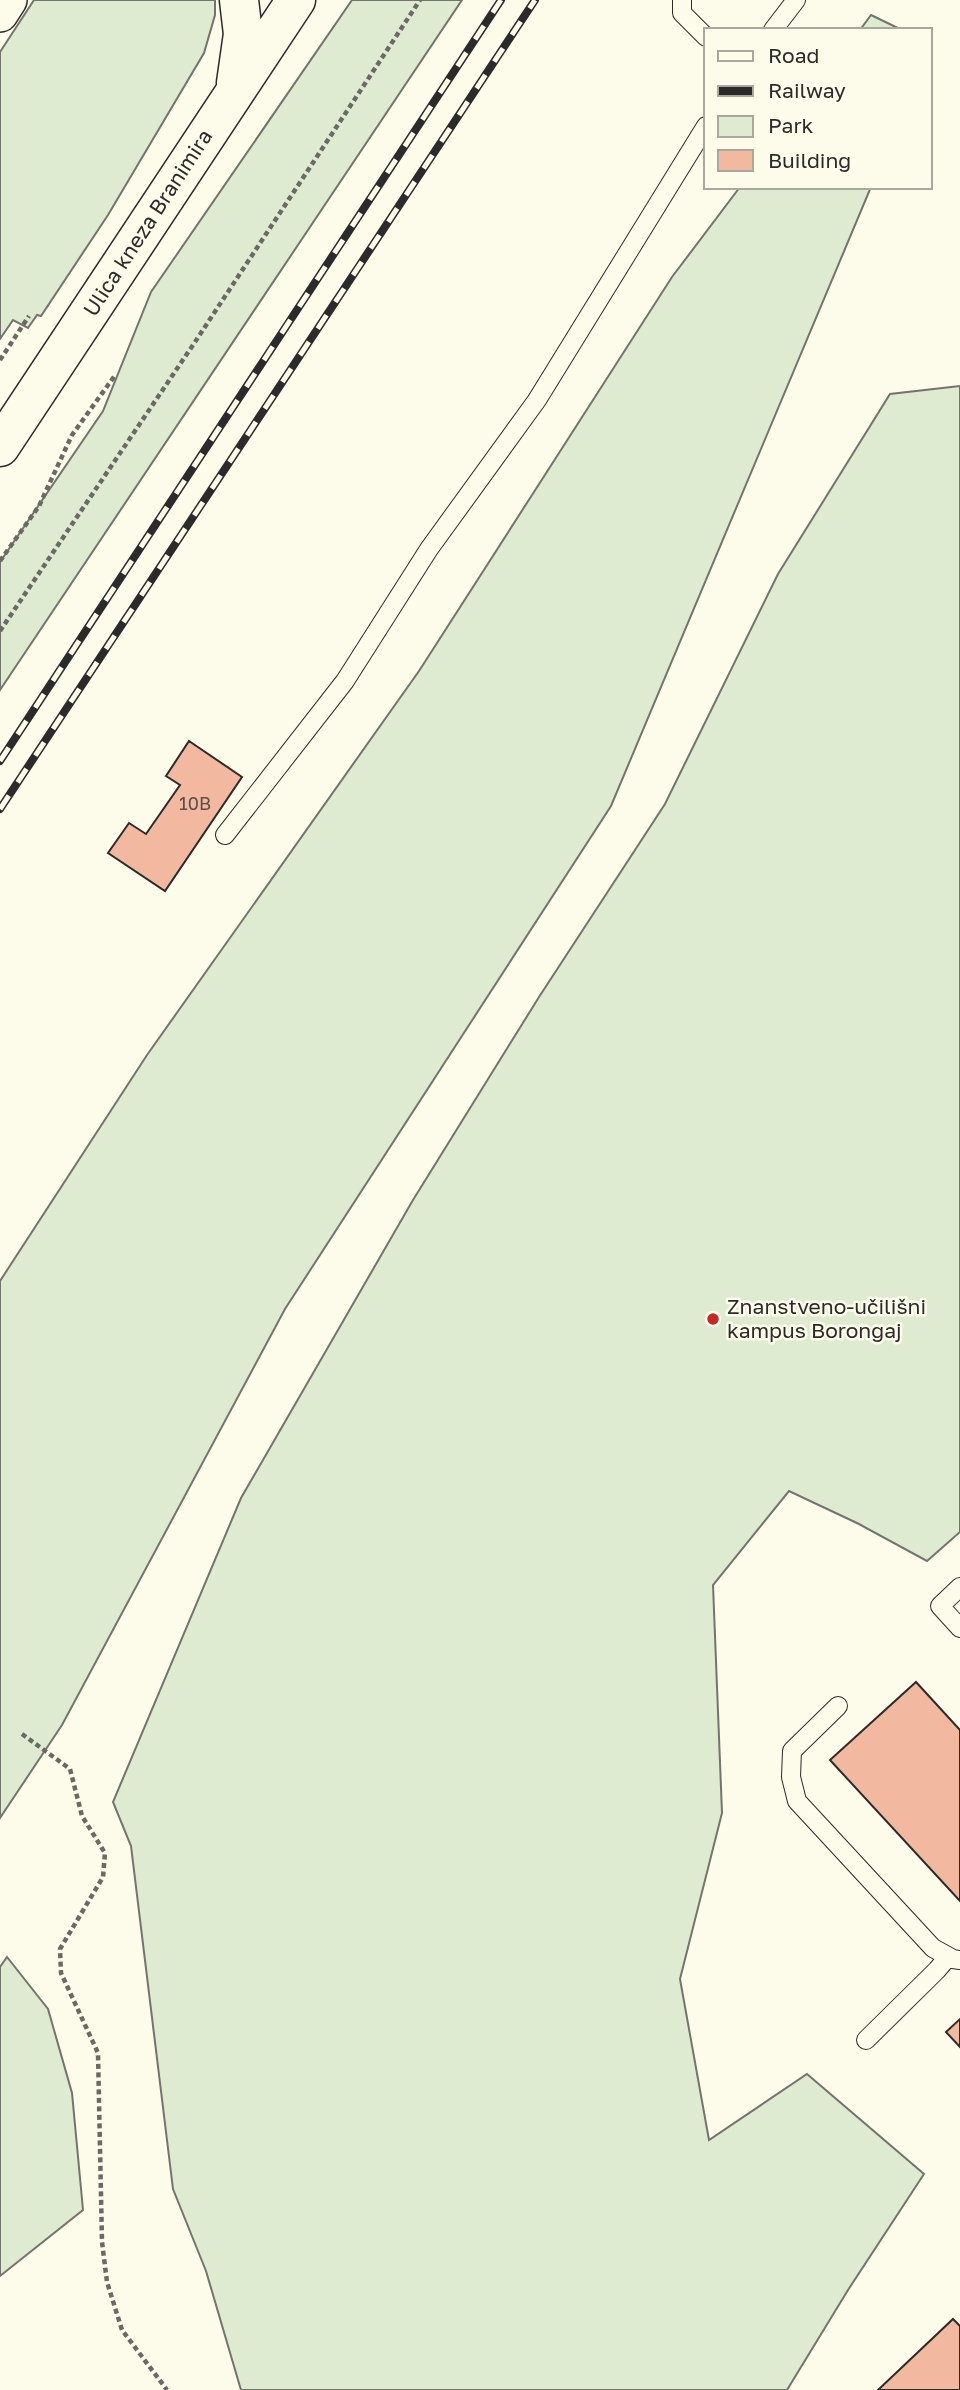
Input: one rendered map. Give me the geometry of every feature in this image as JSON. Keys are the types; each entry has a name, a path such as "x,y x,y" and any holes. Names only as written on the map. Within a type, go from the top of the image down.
{"main road":[{"path":"235,92 243,34 239,0"},
{"name":"Ulica kneza Branimira","path":"0,447 296,0"}],"street":[{"path":"0,14 9,0"}],"lane":[{"path":"682,0 682,13 704,35"},
{"path":"775,28 796,0"},
{"path":"225,835 345,681 429,549 537,400 704,129"},
{"path":"960,1587 940,1606 960,1628"},
{"path":"838,1706 792,1751 791,1777 797,1801 933,1948 954,1958 937,1970 866,2040"}],"path":[{"path":"0,631 187,354 420,0"},
{"path":"0,360 29,316"},
{"path":"0,561 39,506 72,435 116,374"},
{"path":"22,1734 70,1769 82,1816 105,1853 103,1877 60,1949 61,1973 98,2053 102,2242 107,2282 122,2330 167,2390"}],"green space":[{"path":"34,0 215,0 215,15 204,53 108,215 41,316 37,315 28,328 13,320 0,339 0,52"},
{"path":"352,0 462,0 0,690 0,562 103,411 151,292"},
{"path":"871,15 898,28 861,28"},
{"path":"738,189 870,189 611,806 285,1309 62,1725 0,1818 0,1281 147,1055 419,671 672,277"},
{"name":"Znanstveno-učilišni kampus Borongaj","path":"960,386 960,1532 927,1561 859,1524 789,1491 713,1585 722,1813 680,1979 709,2140 807,2074 924,2174 787,2390 241,2390 206,2271 173,2189 131,1846 113,1802 241,1498 413,1200 539,997 665,804 778,574 890,394"},
{"path":"7,1957 48,2009 72,2093 83,2210 0,2276 0,1967"}],"building":[{"path":"189,741 242,777 165,891 108,853 129,823 146,834 180,785 166,776"},
{"path":"916,1682 960,1730 960,1901 830,1760"},
{"path":"960,2019 960,2047 946,2032"},
{"path":"953,2319 960,2326 960,2390 878,2390"}],"railway":[{"path":"0,761 501,0"},
{"path":"0,809 535,0"}],"place":[{"name":"Znanstveno-učilišni kampus Borongaj","path":"713,1319"}]}
